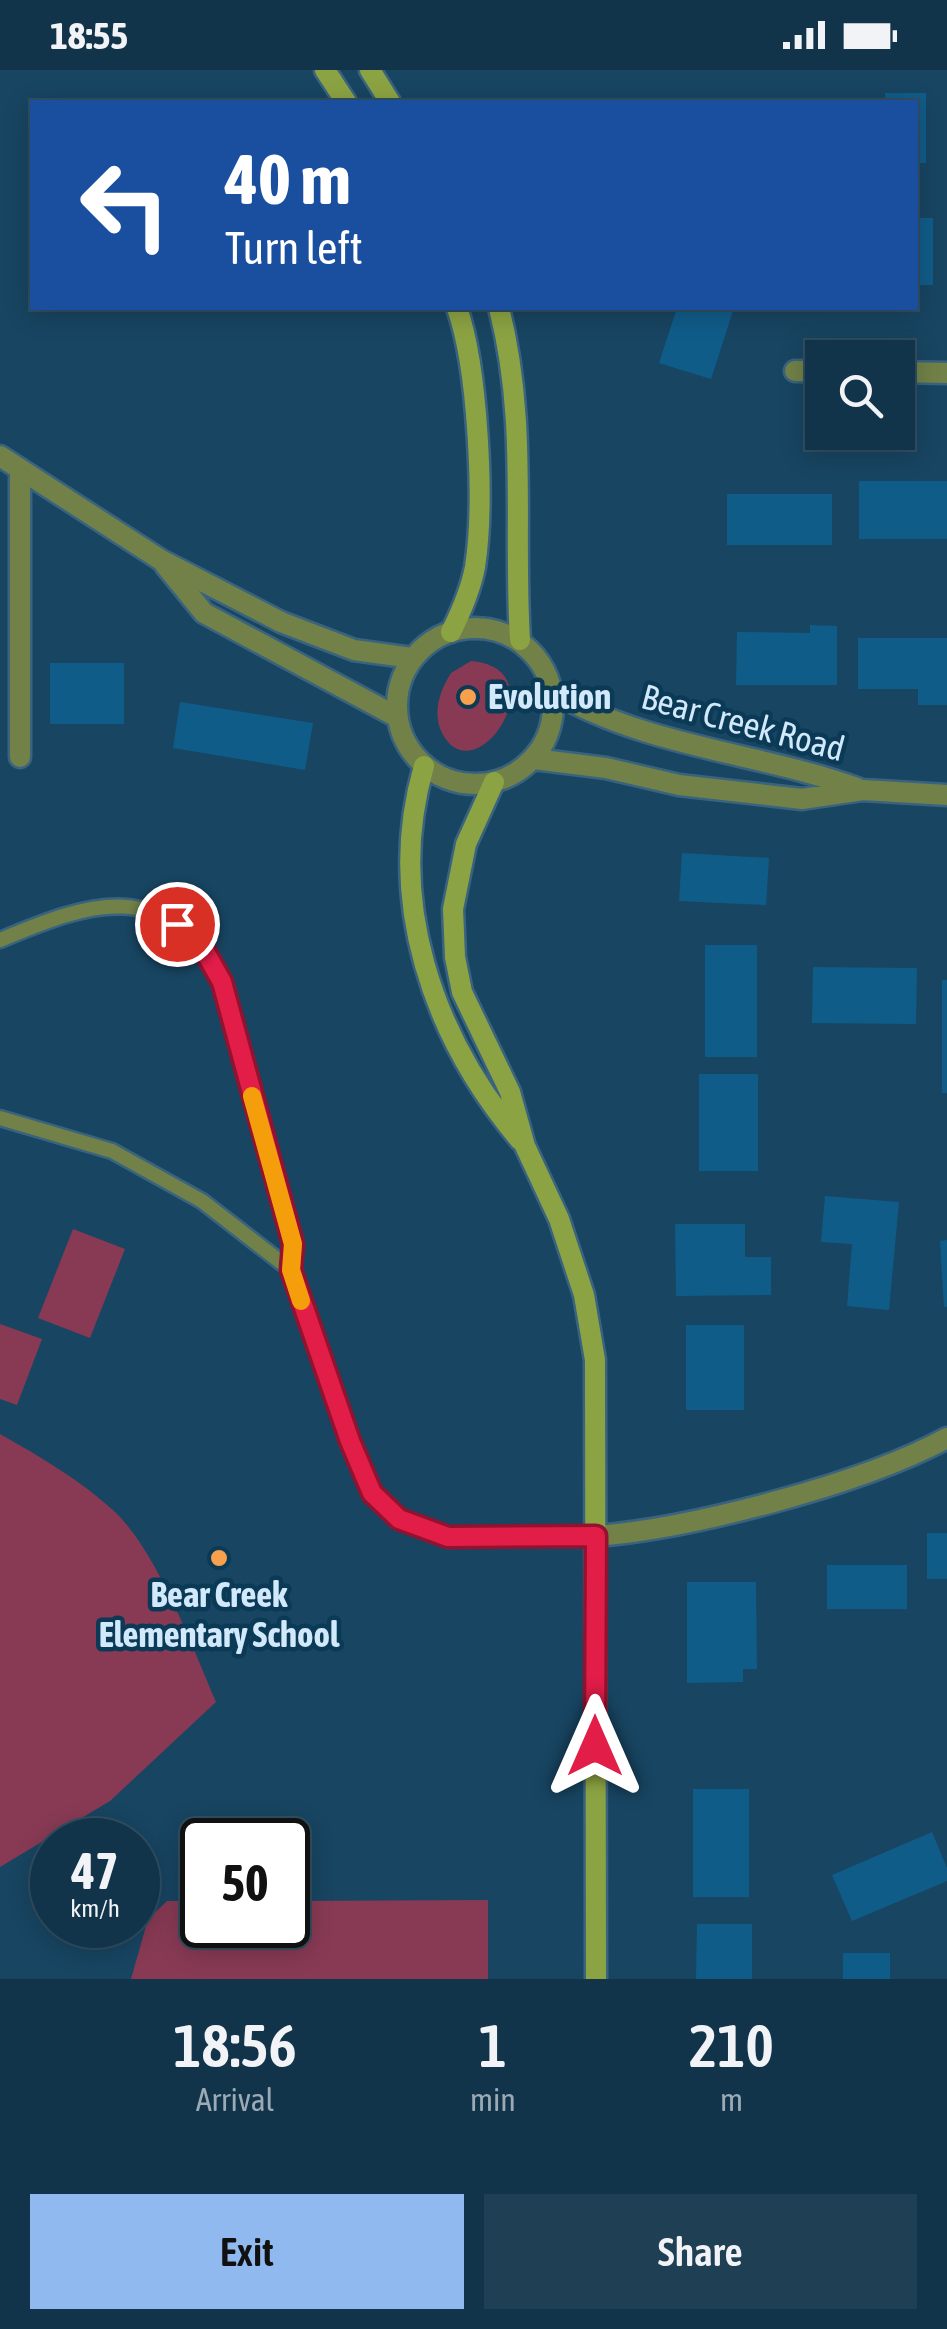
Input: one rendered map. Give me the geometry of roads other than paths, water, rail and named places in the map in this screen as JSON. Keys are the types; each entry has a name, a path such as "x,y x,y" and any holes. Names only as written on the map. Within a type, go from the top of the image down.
{"main road":[{"path":"325,70 345,100"},
{"path":"370,70 389,100"},
{"path":"452,632 475,567 474,396 457,310"},
{"path":"499,310 516,384 520,435 520,640"},
{"path":"424,766 413,836 415,938 435,998 488,1102 524,1146"},
{"path":"494,782 466,844 453,909 455,957 462,992 510,1092 524,1146 560,1219 584,1296 596,1360 596,1979"}],"street":[{"path":"795,371 805,371"},
{"path":"915,372 947,373"},
{"path":"0,456 161,560 280,622 354,650 412,658"},
{"path":"20,469 20,757"},
{"path":"161,560 204,613 397,717"},
{"path":"474,627 520,640 545,671 552,691 553,715 534,758 515,774 494,782 469,784 424,766 402,736 397,717 397,697 412,658 431,641 474,627"},
{"name":"Bear Creek Road","path":"552,691 620,724 802,768 863,790"},
{"name":"Bear Creek Road","path":"534,758 679,784 802,799 863,790 947,795"},
{"path":"596,1536 645,1532 817,1488 947,1438"}],"lane":[{"path":"0,940 70,910 106,903 143,908 177,924 204,950 222,982 293,1244 291,1270 372,1493 399,1519 448,1537 596,1536"},
{"path":"0,1118 112,1151 202,1201 291,1270"}],"place":[{"name":"Evolution","path":"468,697"},
{"name":"Bear Creek Elementary School","path":"219,1558"}]}
